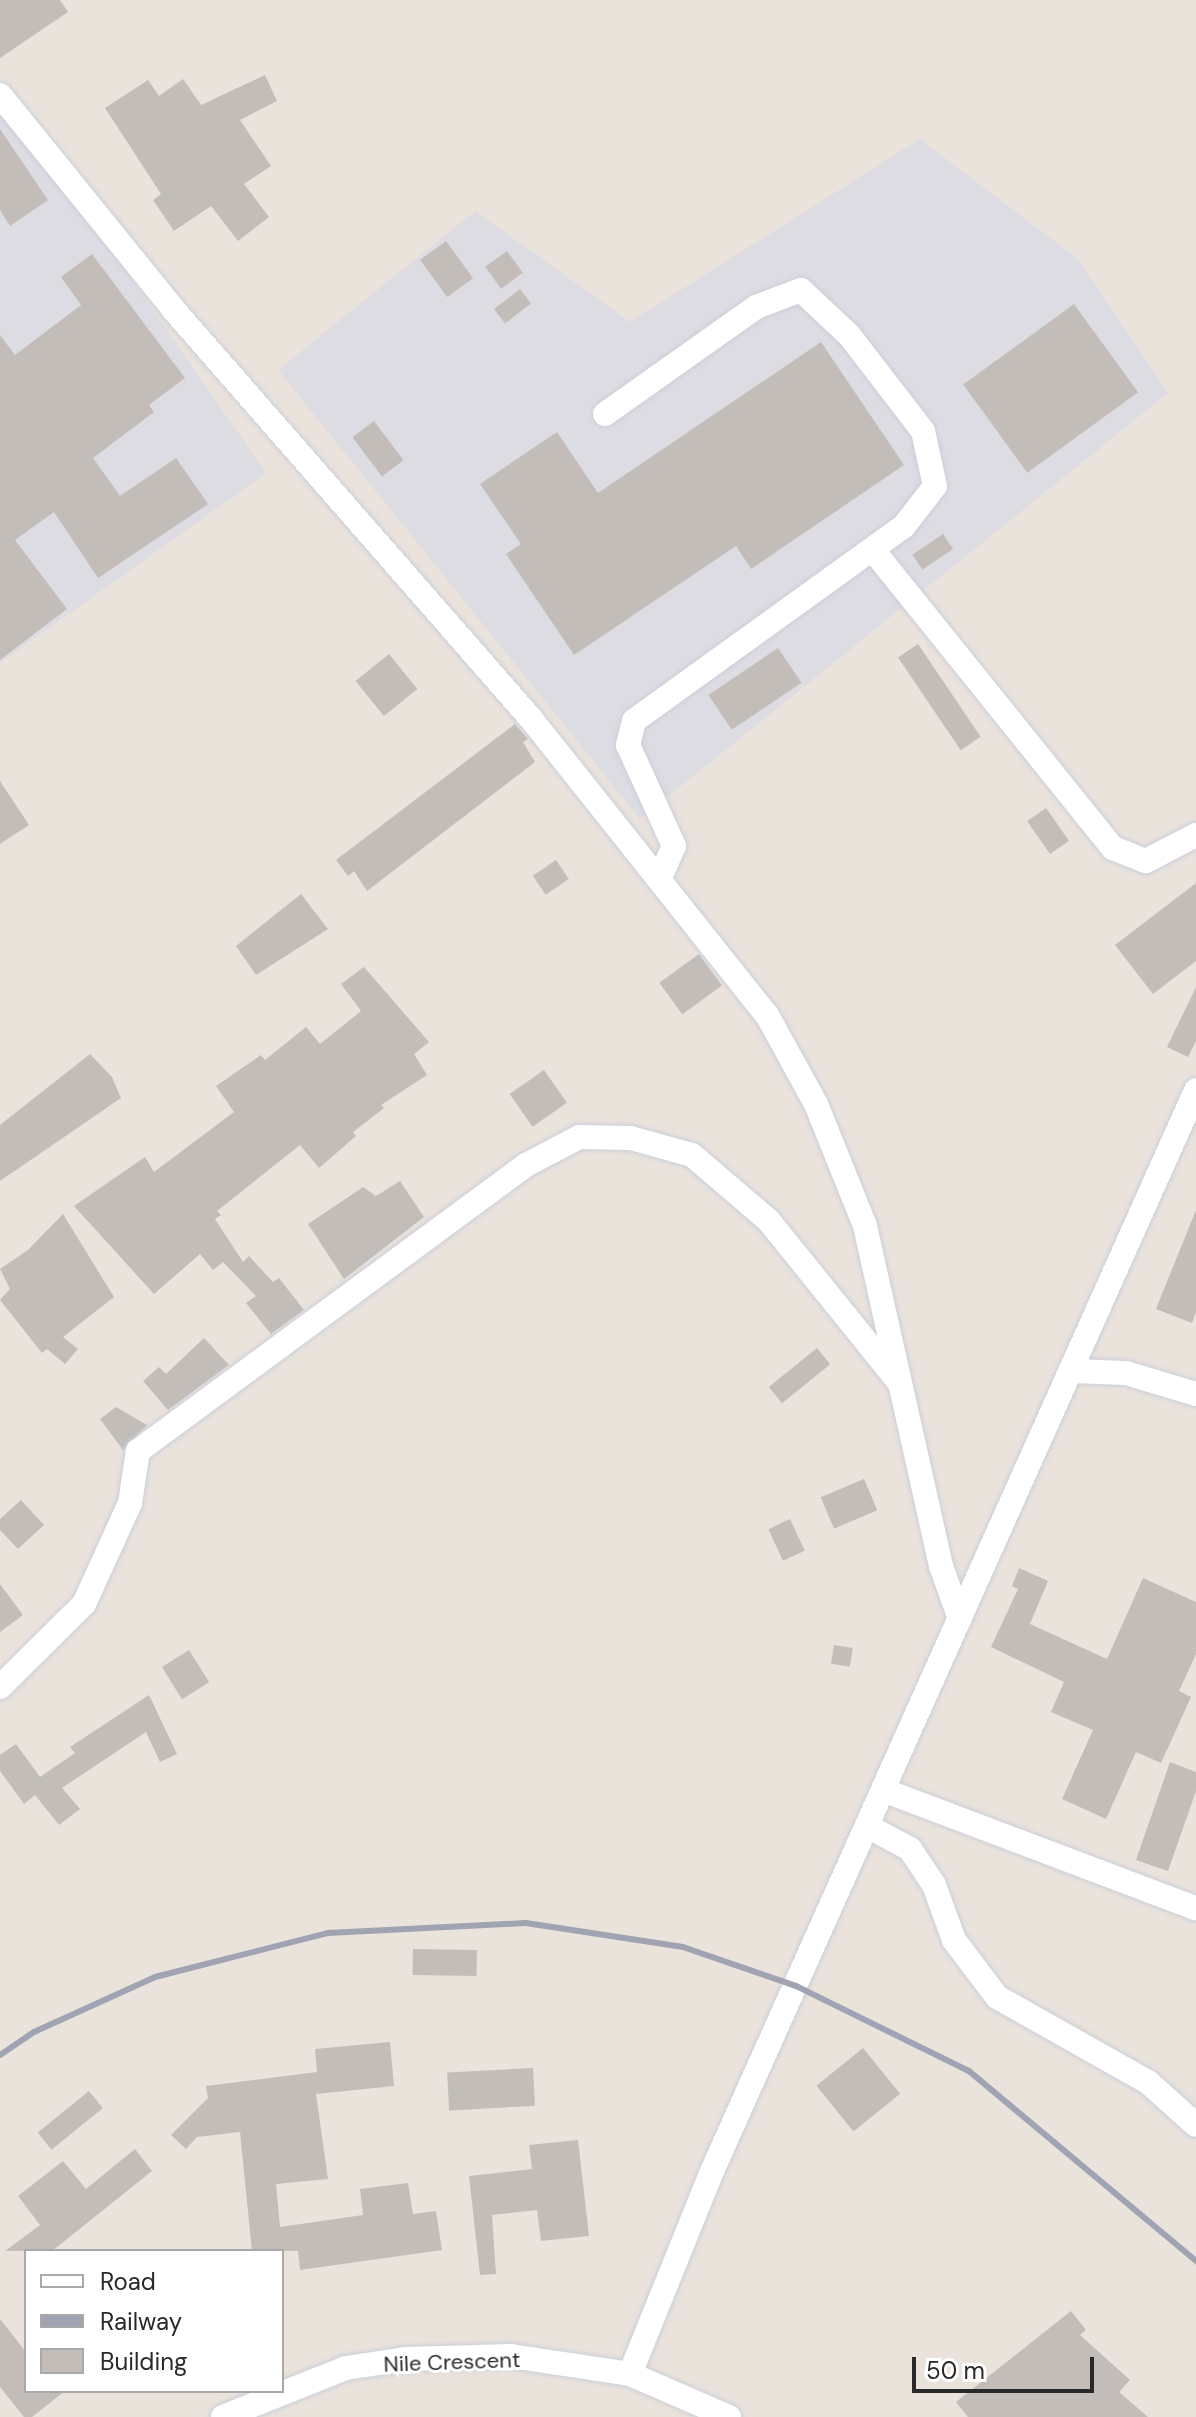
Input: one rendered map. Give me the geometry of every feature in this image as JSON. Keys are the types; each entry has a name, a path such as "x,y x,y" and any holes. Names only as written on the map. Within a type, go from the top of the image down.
{"street":[{"path":"0,95 182,319 522,708 767,1015 816,1104 865,1226 941,1566 960,1619"},
{"path":"605,414 756,307 801,290 849,335 923,431 935,486 904,526 634,721 628,745 674,846 659,879"},
{"path":"873,550 1113,848 1146,861 1196,835"},
{"path":"630,2374 713,2169 1196,1090"},
{"path":"0,1687 84,1604 130,1503 138,1451 526,1165 579,1137 631,1138 692,1155 769,1221 902,1385"},
{"path":"1070,1371 1126,1373 1196,1394"},
{"path":"883,1790 1196,1908"},
{"path":"867,1826 910,1849 934,1885 954,1940 997,1997 1148,2082 1196,2125"},
{"name":"Nile Crescent","path":"284,2393 346,2368 406,2359 511,2356 630,2374 729,2417"},
{"name":"Nile Crescent","path":"223,2417 283,2393"}],"shaded area":[{"path":"0,90 266,473 0,663"},
{"path":"920,139 1078,259 1168,393 640,819 278,370 475,211 630,322"}],"building":[{"path":"0,0 60,0 68,12 0,58"},
{"path":"265,75 277,101 240,120 271,166 244,184 269,217 238,241 211,206 174,231 153,200 161,194 105,108 148,80 159,96 183,79 201,105"},
{"path":"0,129 48,200 10,226 0,210"},
{"path":"446,241 473,278 447,297 420,260"},
{"path":"507,251 523,273 501,289 485,267"},
{"path":"92,254 185,378 149,405 154,412 93,458 120,496 176,458 208,504 98,578 54,512 15,540 67,609 0,660 0,335 15,355 81,305 61,277"},
{"path":"520,289 531,303 505,324 494,309"},
{"path":"1074,304 1138,392 1027,473 963,385"},
{"path":"821,342 904,465 751,569 736,546 574,655 506,554 521,544 480,484 557,432 598,493"},
{"path":"374,421 403,460 382,476 352,437"},
{"path":"943,534 953,549 922,570 912,555"},
{"path":"918,644 981,737 961,750 898,657"},
{"path":"778,648 801,683 732,730 708,695"},
{"path":"389,654 417,689 384,716 356,681"},
{"path":"515,724 528,739 523,742 535,762 367,891 354,871 348,876 336,860"},
{"path":"0,781 29,825 0,844"},
{"path":"1046,808 1069,841 1050,854 1027,821"},
{"path":"556,860 569,879 546,895 533,876"},
{"path":"1196,883 1196,961 1153,994 1115,945"},
{"path":"301,894 328,929 256,975 236,946"},
{"path":"699,954 722,986 682,1014 659,983"},
{"path":"364,967 429,1042 414,1054 427,1075 381,1105 384,1108 353,1132 356,1136 319,1168 300,1145 217,1211 221,1215 215,1219 243,1262 249,1256 273,1282 279,1278 304,1310 271,1334 246,1303 256,1296 223,1262 213,1270 200,1254 154,1294 74,1206 145,1157 154,1172 234,1112 216,1086 261,1055 265,1060 306,1027 320,1044 361,1011 341,984"},
{"path":"1196,987 1196,1041 1188,1057 1167,1047"},
{"path":"90,1054 112,1077 121,1098 0,1181 0,1125"},
{"path":"544,1070 567,1103 533,1127 510,1094"},
{"path":"400,1181 424,1217 344,1279 308,1224 363,1187 376,1196"},
{"path":"1196,1210 1196,1312 1192,1323 1156,1309"},
{"path":"63,1214 114,1297 63,1337 78,1349 65,1364 47,1349 42,1353 0,1300 10,1289 0,1269 28,1250"},
{"path":"204,1338 229,1365 168,1410 143,1381 159,1367 166,1374"},
{"path":"817,1348 830,1364 782,1403 769,1387"},
{"path":"116,1407 147,1425 123,1450 100,1419"},
{"path":"864,1479 877,1510 834,1529 821,1497"},
{"path":"21,1500 44,1525 18,1549 0,1530 0,1519"},
{"path":"790,1519 805,1551 783,1561 768,1529"},
{"path":"1019,1568 1048,1581 1030,1624 1107,1659 1143,1578 1196,1602 1196,1654 1179,1691 1191,1697 1161,1763 1136,1752 1106,1819 1062,1799 1093,1730 1051,1712 1064,1682 991,1647 1018,1589 1012,1586"},
{"path":"0,1584 23,1615 0,1632"},
{"path":"834,1645 853,1648 850,1667 831,1664"},
{"path":"189,1650 209,1682 182,1699 162,1667"},
{"path":"149,1695 177,1754 160,1762 146,1732 62,1788 80,1809 59,1825 35,1795 24,1804 0,1771 0,1755 16,1744 40,1777 75,1753 70,1747"},
{"path":"1170,1762 1196,1772 1196,1791 1168,1871 1136,1860"},
{"path":"413,1949 477,1950 477,1976 413,1975"},
{"path":"390,2042 394,2086 316,2094 328,2179 276,2184 280,2227 363,2215 360,2189 408,2183 413,2214 436,2211 442,2250 300,2270 298,2251 252,2249 240,2132 197,2137 186,2149 171,2135 208,2098 206,2086 317,2072 315,2049"},
{"path":"863,2048 900,2094 854,2132 816,2086"},
{"path":"533,2068 535,2106 449,2110 447,2073"},
{"path":"89,2091 103,2108 52,2150 38,2133"},
{"path":"578,2140 589,2236 541,2241 537,2210 492,2215 496,2274 480,2275 469,2176 532,2169 529,2145"},
{"path":"135,2149 152,2171 54,2249 5,2251 40,2225 18,2196 63,2161 86,2189"},
{"path":"1071,2311 1086,2330 1080,2335 1130,2380 1119,2392 1148,2417 968,2417 956,2402"},
{"path":"0,2319 24,2349 24,2393 62,2393 32,2417 24,2417 0,2387"}],"railway":[{"path":"0,2055 34,2032 155,1977 328,1933 526,1923 683,1947 796,1986 969,2071 1196,2261"}]}
